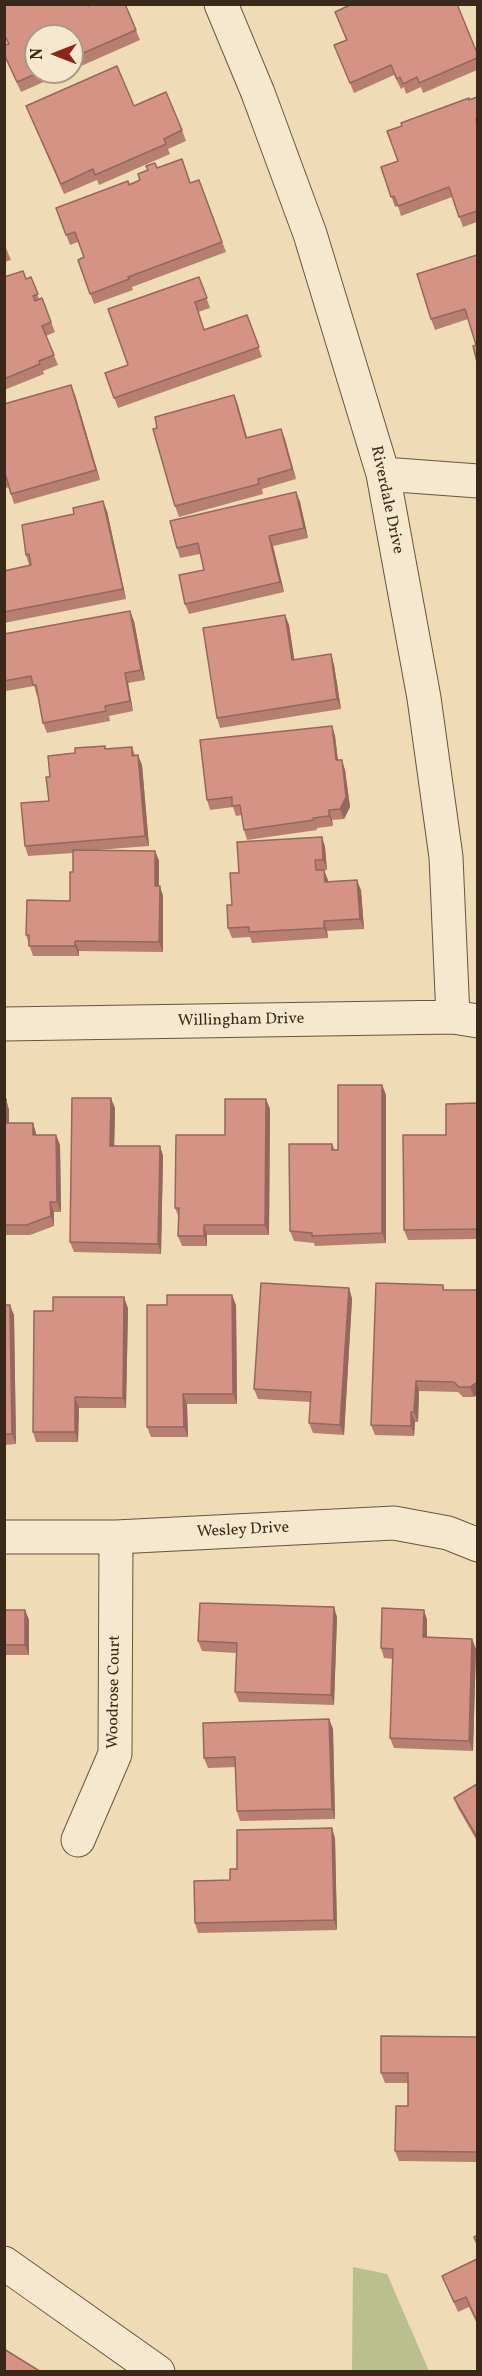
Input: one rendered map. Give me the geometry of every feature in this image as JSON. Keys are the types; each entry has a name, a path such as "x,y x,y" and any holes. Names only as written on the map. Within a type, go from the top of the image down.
{"street":[{"name":"Riverdale Drive","path":"221,4 258,93 310,234 383,474 424,698 465,1019"},
{"path":"383,474 477,481"},
{"name":"Willingham Drive","path":"4,1024 465,1019"},
{"name":"Wesley Drive","path":"4,1537 116,1537 394,1523 447,1533 477,1545"},
{"name":"Woodrose Court","path":"78,1840 115,1754 116,1537"},
{"path":"4,2263 158,2372"}],"green space":[{"path":"353,2267 387,2274 429,2371 352,2371"}],"building":[{"path":"4,4 87,4 88,6 125,4 136,30 84,53 84,24 24,24 24,79 17,82 4,54 4,45 9,44 4,34"},
{"path":"352,4 457,4 477,58 419,83 417,77 403,84 400,77 397,79 391,65 350,83 334,45 347,40 335,12"},
{"path":"117,66 134,106 166,92 182,130 164,139 166,144 95,175 93,169 61,184 26,106 76,84 84,84 84,81"},
{"path":"477,97 477,211 459,217 449,187 398,206 394,196 391,197 381,167 398,161 387,131 402,126 401,123"},
{"path":"182,159 190,183 199,180 222,242 128,277 129,279 90,294 78,260 84,257 75,232 66,235 56,208 128,181 129,185 140,180 138,174 148,170 146,166 155,163 157,168"},
{"path":"477,255 477,362 473,346 476,345 465,309 431,319 417,274"},
{"path":"23,271 26,279 31,277 38,294 33,296 35,301 42,298 51,322 42,326 54,355 39,361 40,364 4,379 4,277"},
{"path":"199,277 207,298 195,302 204,330 247,315 259,347 114,398 105,373 128,365 108,309"},
{"path":"71,385 96,470 11,494 6,476 4,477 4,404"},
{"path":"234,395 246,438 281,429 292,469 258,479 259,484 175,506 153,429 157,428 155,417"},
{"path":"296,492 304,528 269,536 280,582 185,604 179,575 204,570 198,543 177,548 170,521"},
{"path":"103,501 123,589 4,612 4,571 31,565 29,554 26,555 22,525 74,514 73,508"},
{"path":"130,611 141,670 125,673 130,701 105,706 106,711 43,723 36,685 33,685 31,676 4,681 4,634"},
{"path":"285,615 292,660 331,654 337,699 217,718 203,628"},
{"path":"332,726 336,760 342,760 346,797 340,809 329,810 329,816 244,830 240,805 232,806 232,797 207,800 200,740"},
{"path":"105,746 105,749 132,747 132,756 138,755 145,836 25,846 21,803 49,801 46,777 50,777 48,756 75,753 75,748"},
{"path":"322,837 323,860 315,860 316,870 324,870 325,882 357,880 360,919 324,921 324,928 249,932 249,927 228,928 227,905 232,905 230,873 239,873 237,842"},
{"path":"73,850 155,851 155,886 160,886 159,942 75,941 75,946 29,946 29,935 26,935 27,900 70,901"},
{"path":"338,1085 382,1085 382,1233 312,1236 312,1233 290,1231 289,1144 332,1144 332,1150 338,1150"},
{"path":"72,1098 111,1098 110,1146 160,1146 158,1244 70,1242"},
{"path":"4,1099 6,1099 6,1123 33,1123 33,1135 56,1135 57,1202 50,1202 51,1216 26,1225 4,1225"},
{"path":"225,1099 266,1099 265,1225 204,1225 204,1236 178,1236 179,1208 175,1208 176,1135 225,1135"},
{"path":"477,1103 477,1229 404,1230 403,1135 446,1135 446,1104"},
{"path":"261,1283 349,1288 340,1425 309,1423 311,1392 254,1389"},
{"path":"376,1283 443,1285 443,1290 477,1290 477,1382 470,1387 459,1387 454,1382 416,1381 411,1426 371,1425"},
{"path":"167,1295 232,1295 233,1394 183,1394 184,1427 147,1427 147,1305 167,1305"},
{"path":"53,1297 124,1297 123,1398 75,1397 75,1432 33,1432 34,1311 53,1311"},
{"path":"4,1305 10,1305 12,1434 4,1434"},
{"path":"200,1603 334,1607 331,1695 235,1692 237,1643 198,1641"},
{"path":"382,1608 424,1610 423,1637 472,1639 469,1741 390,1738 393,1649 381,1648"},
{"path":"4,1610 25,1610 25,1645 4,1645"},
{"path":"329,1719 332,1809 237,1811 235,1757 204,1758 203,1723"},
{"path":"477,1784 477,1837 454,1798"},
{"path":"332,1828 334,1920 195,1923 194,1881 230,1880 230,1869 237,1869 237,1830"},
{"path":"381,2036 477,2037 477,2152 395,2151 396,2106 408,2106 408,2073 381,2073"},
{"path":"477,2259 477,2321 466,2297 454,2302 442,2276"},
{"path":"4,2349 41,2372 4,2372"}]}
